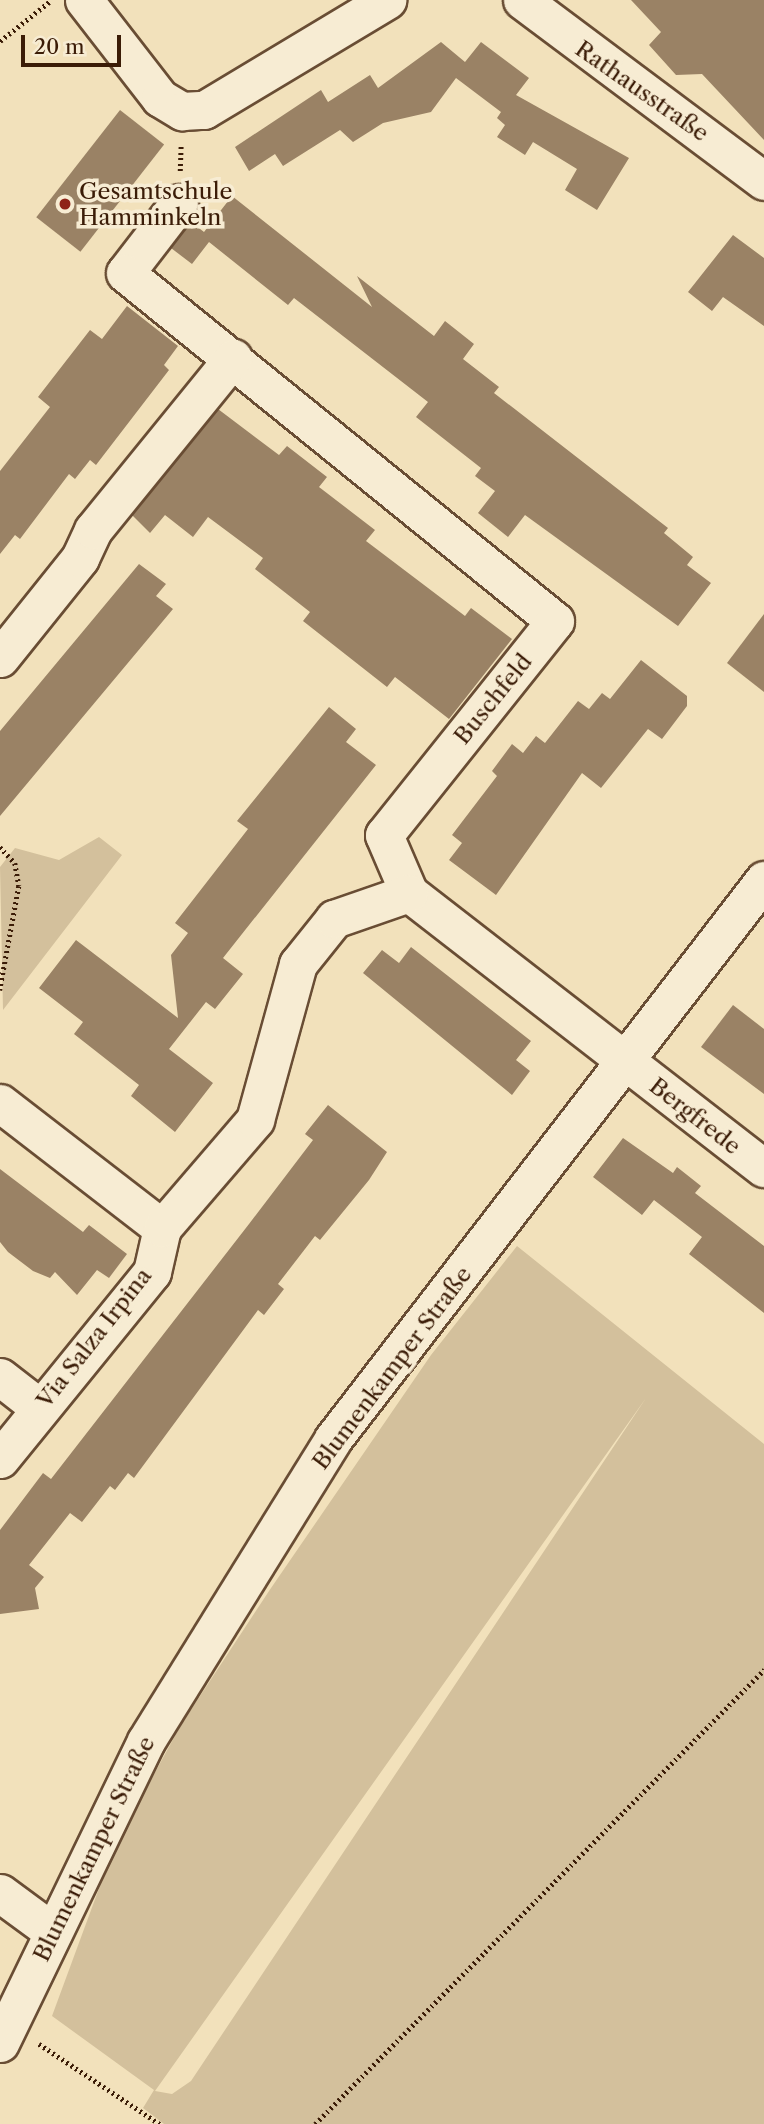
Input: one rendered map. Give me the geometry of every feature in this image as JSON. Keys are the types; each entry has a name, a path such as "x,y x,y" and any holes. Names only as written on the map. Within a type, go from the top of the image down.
{"street":[{"path":"84,0 160,97 182,111 204,110 387,0"},
{"name":"Rathausstraße","path":"522,0 764,181"},
{"name":"Buschfeld","path":"179,203 125,273 555,621 384,835 409,893 627,1063"},
{"path":"0,658 80,558 93,530 233,358"},
{"name":"Blumenkamper Straße","path":"4,2034 146,1741 333,1439 627,1063 764,880"},
{"name":"Via Salza Irpina","path":"0,1459 152,1272 162,1228 255,1120 298,964 334,919 409,893"},
{"name":"Bergfrede","path":"627,1063 764,1168"},
{"path":"0,1103 162,1228"},
{"path":"0,1377 40,1408"},
{"path":"0,1892 53,1932"}],"path":[{"path":"0,41 51,0"},
{"path":"179,203 182,111"},
{"path":"0,847 15,863 19,886 0,989"},
{"path":"315,2124 764,1670"},
{"path":"4,2034 160,2124"}],"shaded area":[{"path":"99,837 122,855 3,1010 0,867 15,848 59,860"},
{"path":"517,1246 764,1444 764,2124 164,2124 143,2108 154,2090 52,2016 115,1845 181,1725 269,1591 431,1355","holes":["646,1398 191,2081 172,2094 155,2091"]}],"building":[{"path":"631,0 764,0 764,140 702,74 676,75 649,45 661,32"},
{"path":"441,42 465,62 481,42 529,78 516,95 629,158 597,210 565,190 577,169 533,142 525,155 497,137 505,125 497,118 501,112 456,78 431,112 383,123 353,142 340,130 283,166 275,154 249,171 235,147 321,90 328,102 370,75 378,88"},
{"path":"120,110 164,144 80,252 36,217"},
{"path":"232,196 372,307 357,276 434,336 445,321 474,344 463,359 499,387 494,393 668,528 664,533 693,557 687,565 711,583 678,626 525,515 508,537 478,513 495,491 475,476 481,468 416,417 428,402 294,298 288,305 209,242 192,264 171,248 191,222 204,232"},
{"path":"733,235 764,258 764,326 723,297 712,311 688,292"},
{"path":"127,306 178,346 164,365 169,370 96,465 90,460 75,479 69,474 20,539 15,535 0,554 0,471 50,407 38,397 90,330 102,339"},
{"path":"218,409 279,455 287,446 327,477 319,487 375,530 366,541 465,616 471,608 512,639 449,719 395,677 387,687 303,621 310,612 255,569 263,558 208,517 193,537 165,515 150,533 132,515"},
{"path":"139,564 166,584 156,596 173,609 0,816 0,731"},
{"path":"764,614 764,692 727,663"},
{"path":"641,660 687,696 687,706 662,739 648,729 601,788 582,773 496,895 449,860 462,843 452,835 497,776 492,771 512,744 523,753 536,736 545,743 578,701 589,709 602,693 610,699"},
{"path":"329,707 356,729 346,742 376,765 223,958 243,974 215,1009 206,1002 169,1049 213,1083 175,1132 131,1096 139,1085 74,1034 83,1022 39,988 76,940 178,1018 171,955 188,933 175,923 248,829 237,821"},
{"path":"411,947 531,1041 516,1060 530,1071 512,1095 363,973 382,950 399,963"},
{"path":"733,1005 764,1029 764,1094 701,1047"},
{"path":"328,1105 387,1152 369,1180 320,1240 315,1236 278,1284 284,1289 264,1315 258,1310 134,1478 128,1473 115,1490 110,1486 82,1522 70,1513 29,1565 44,1577 35,1588 39,1609 0,1614 0,1530 43,1473 51,1479 249,1224 313,1140 305,1134"},
{"path":"623,1138 673,1173 677,1167 701,1186 695,1193 764,1246 764,1313 689,1254 702,1237 654,1200 642,1215 593,1177"},
{"path":"0,1169 83,1232 89,1225 127,1254 109,1278 97,1270 77,1295 55,1272 50,1278 33,1271 8,1252 0,1242"}],"place":[{"name":"Gesamtschule Hamminkeln","path":"65,204"}]}
